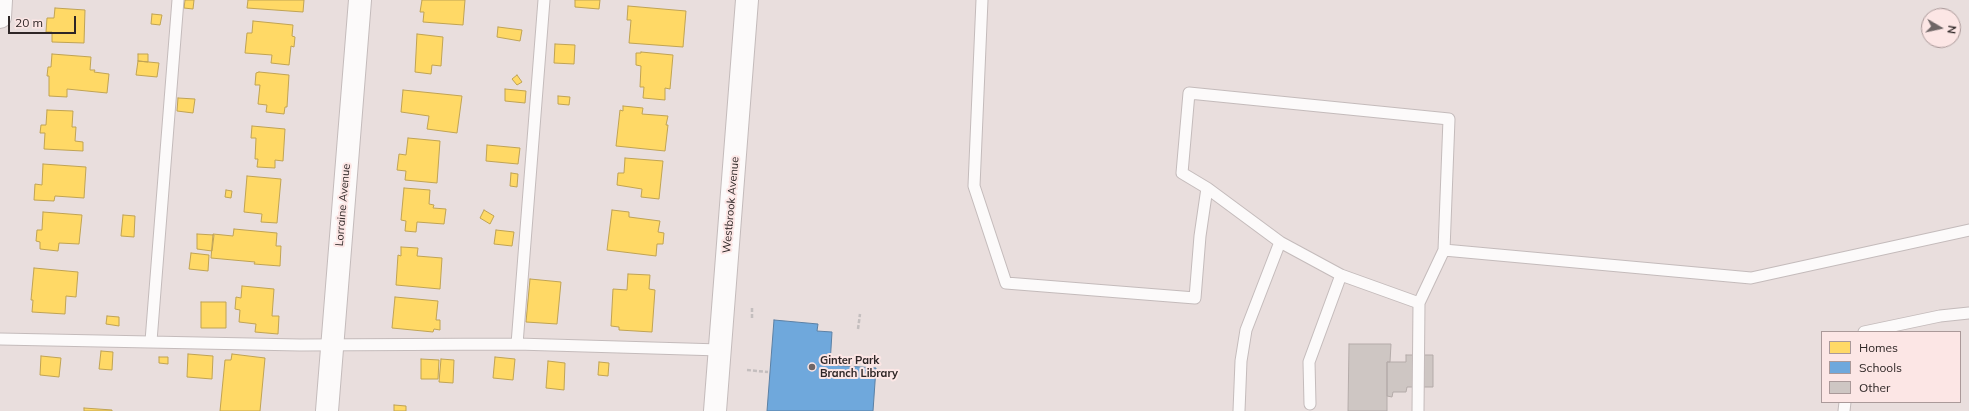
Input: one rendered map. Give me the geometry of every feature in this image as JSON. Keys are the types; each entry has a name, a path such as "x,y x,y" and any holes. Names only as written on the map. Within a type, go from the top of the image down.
{"street":[{"path":"0,17 1,0"},
{"name":"Lorraine Avenue","path":"327,411 360,0"},
{"name":"Westbrook Avenue","path":"716,411 747,0"}],"lane":[{"path":"151,341 178,0"},
{"path":"517,344 544,0"},
{"path":"982,0 974,186 1006,283 1195,298 1200,236 1207,188"},
{"path":"1418,411 1419,303 1444,250 1449,118 1189,93 1182,173 1207,188 1280,242 1341,275 1419,303"},
{"path":"1444,250 1751,278 1969,230"},
{"path":"1239,411 1241,361 1246,330 1280,242"},
{"path":"1310,404 1309,362 1341,275"},
{"path":"1869,331 1940,316 1969,313"},
{"path":"0,339 332,344 517,344 720,350"}],"path":[{"path":"752,307 752,318"},
{"path":"858,329 860,314"},
{"path":"747,370 768,372"}],"building: Homes":[{"path":"185,0 194,0 193,9 184,8"},
{"path":"248,0 304,0 303,12 247,8"},
{"path":"422,0 465,0 463,25 423,22 424,12 420,12"},
{"path":"575,0 600,0 599,9 575,7"},
{"path":"628,6 686,11 683,47 629,43 631,20 627,20"},
{"path":"55,8 85,10 84,43 52,42 52,32 46,32 47,18 54,18"},
{"path":"152,14 162,15 160,25 151,24"},
{"path":"253,21 293,25 292,36 295,37 294,47 291,46 289,65 271,63 272,55 245,53 247,33 252,33"},
{"path":"498,27 522,30 520,41 497,37"},
{"path":"417,34 443,37 441,66 432,65 431,74 415,72"},
{"path":"555,44 575,45 574,64 554,63"},
{"path":"641,52 673,55 670,89 665,88 665,100 643,98 644,87 640,87 641,66 636,65 636,53"},
{"path":"52,54 91,57 90,70 109,74 107,93 67,89 67,97 49,96 49,76 47,76 48,67 51,67"},
{"path":"138,54 148,54 148,62 138,61"},
{"path":"138,61 159,63 157,77 136,75"},
{"path":"256,73 289,75 287,107 285,107 284,114 266,112 267,105 258,104 260,85 255,85"},
{"path":"517,75 522,82 517,85 512,79"},
{"path":"505,89 526,91 525,103 505,101"},
{"path":"403,90 462,96 457,133 427,129 429,116 401,112"},
{"path":"558,96 570,97 569,105 558,104"},
{"path":"178,98 195,99 193,113 177,111"},
{"path":"623,106 643,108 642,114 668,116 666,125 668,125 665,151 616,146 620,110 623,111"},
{"path":"47,110 73,111 72,127 76,127 75,141 83,142 83,151 44,149 45,133 40,133 41,125 46,125"},
{"path":"252,126 285,129 283,161 275,160 275,168 257,167 258,159 255,159 256,138 251,138"},
{"path":"408,138 440,141 437,183 405,180 406,171 397,170 399,154 406,155"},
{"path":"487,145 520,148 518,164 486,161"},
{"path":"625,158 663,161 659,199 641,197 642,189 617,185 618,173 624,173"},
{"path":"43,164 86,167 84,198 55,196 54,201 34,200 35,184 42,185"},
{"path":"511,173 518,174 517,187 510,186"},
{"path":"247,176 281,179 277,223 261,222 262,214 244,212"},
{"path":"404,188 430,190 429,204 434,205 433,208 446,209 444,224 417,222 416,232 405,231 406,221 401,220"},
{"path":"226,190 232,191 231,198 225,197"},
{"path":"484,210 494,216 490,224 480,218"},
{"path":"612,210 629,212 629,217 660,221 658,232 664,233 663,244 657,244 656,256 607,250"},
{"path":"43,212 82,215 79,244 59,243 58,251 40,249 40,242 36,241 37,230 42,230"},
{"path":"123,215 135,216 134,237 121,236"},
{"path":"234,229 277,233 276,246 281,246 280,266 211,258 213,234 233,236"},
{"path":"496,230 514,232 512,246 494,244"},
{"path":"197,234 214,235 212,251 197,249"},
{"path":"401,247 418,248 417,256 442,258 440,289 396,285 398,255 401,256"},
{"path":"191,253 209,255 208,271 189,269"},
{"path":"34,268 78,272 76,297 66,296 65,314 32,312 33,300 31,300"},
{"path":"628,274 650,275 649,289 655,290 652,332 619,330 619,327 611,326 613,289 627,290"},
{"path":"530,279 561,282 557,324 526,322"},
{"path":"242,286 274,289 272,316 279,316 278,334 255,332 256,324 239,322 240,310 235,309 236,297 241,298"},
{"path":"395,297 438,301 436,320 440,320 440,330 434,329 433,332 392,328"},
{"path":"201,302 226,302 226,328 201,328"},
{"path":"107,316 119,317 119,326 106,324"},
{"path":"101,351 113,352 112,370 99,369"},
{"path":"188,354 213,356 212,379 187,377"},
{"path":"232,354 265,358 260,411 220,411 225,360 231,360"},
{"path":"41,356 61,358 59,377 40,375"},
{"path":"159,357 168,357 168,364 159,363"},
{"path":"495,357 515,359 513,380 493,378"},
{"path":"421,359 439,360 438,379 421,379"},
{"path":"441,359 454,360 453,383 439,382"},
{"path":"548,361 565,363 564,390 546,388"},
{"path":"599,362 609,363 608,376 598,375"},
{"path":"394,405 406,406 406,411 394,411"},
{"path":"84,408 112,410 112,411 84,411"}],"building: Schools":[{"name":"Ginter Park Branch Library","path":"774,320 818,324 817,331 832,332 830,365 876,368 873,411 767,411"}],"building: Other":[{"path":"1349,344 1391,344 1390,362 1387,362 1387,411 1348,411"},
{"path":"1406,355 1433,355 1433,387 1407,387 1406,392 1393,392 1392,397 1387,396 1387,362 1406,362"}],"place":[{"name":"Ginter Park Branch Library","path":"812,367"}]}
